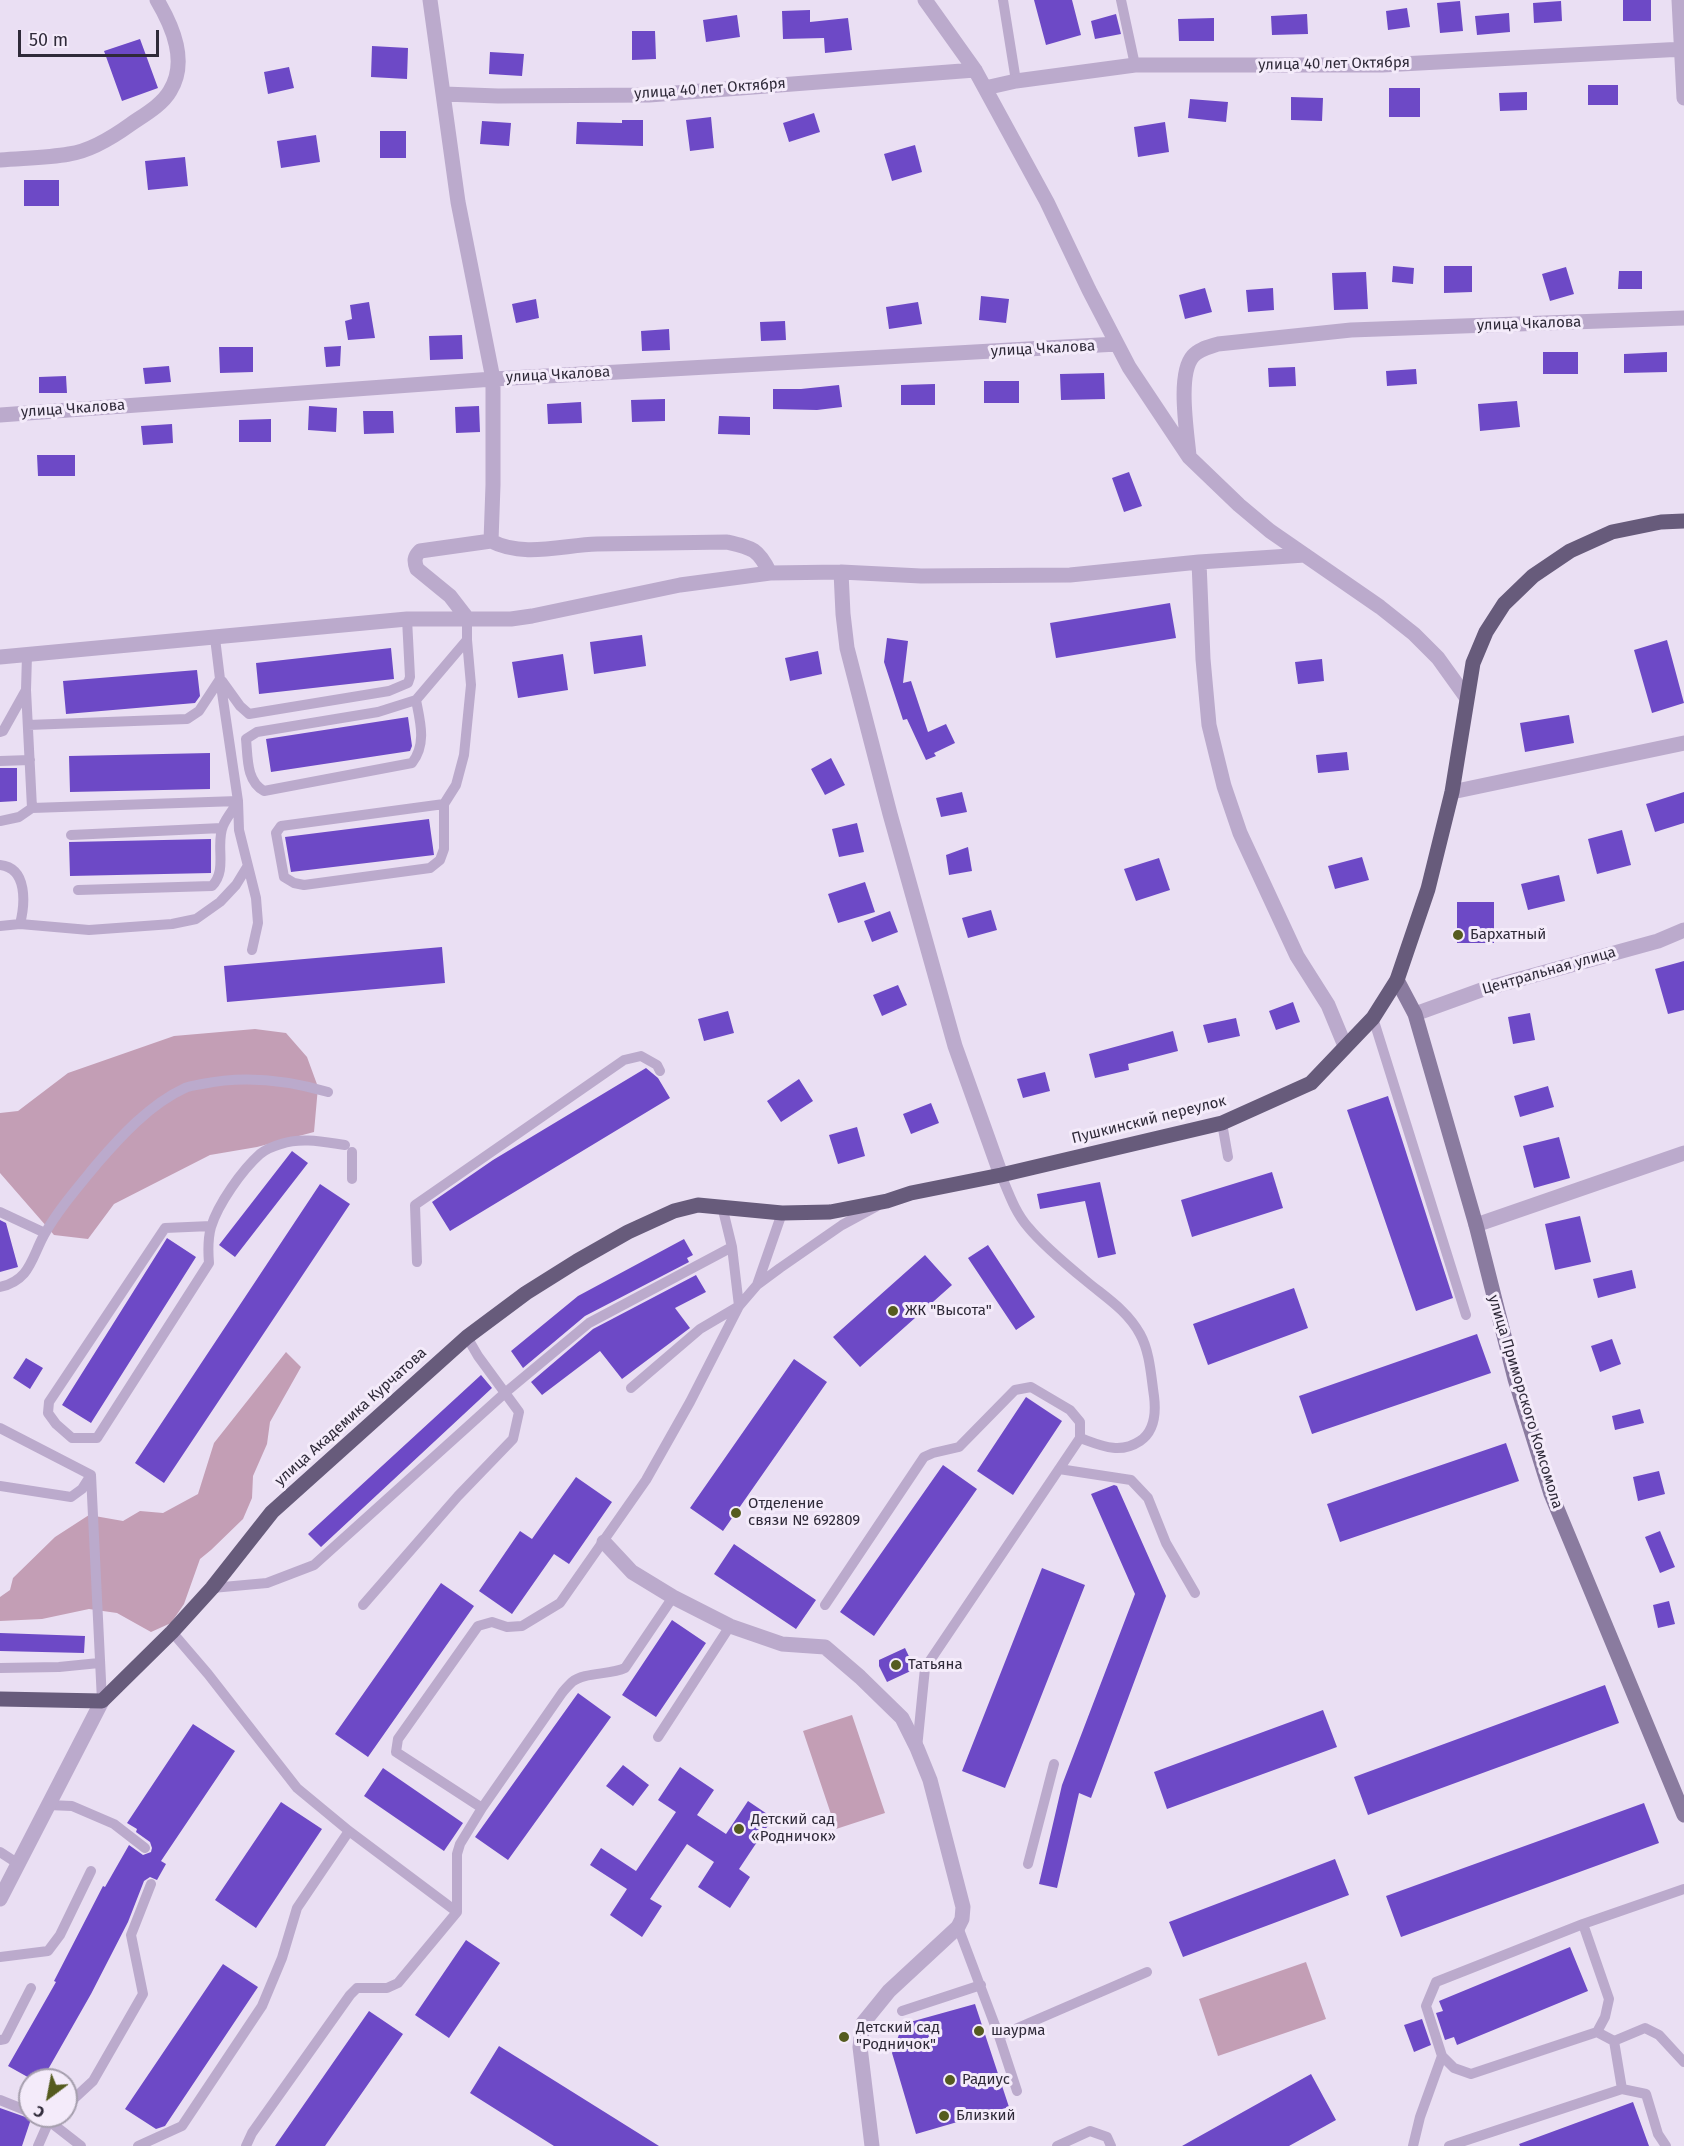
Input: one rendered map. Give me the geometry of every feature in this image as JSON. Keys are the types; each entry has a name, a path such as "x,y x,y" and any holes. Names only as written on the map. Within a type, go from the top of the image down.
{"main road":[{"name":"Пушкинский переулок","path":"887,1201 911,1193 1001,1175 1222,1123 1311,1083 1373,1018 1397,980 1428,889 1452,792 1473,663 1486,632 1504,604 1533,576 1570,551 1612,532 1661,522 1684,521"},
{"name":"улица Академика Курчатова","path":"102,1701 212,1588 272,1512 467,1337 526,1293 628,1232 674,1211 698,1205 782,1213 830,1212 887,1201"},
{"path":"0,1699 102,1701"}],"street":[{"path":"0,160 70,154 86,150 121,132 170,92 177,73 178,52 172,28 158,0"},
{"path":"430,0 458,202 493,379 494,485 491,541"},
{"path":"925,0 975,70 1047,201 1129,367 1189,457 1270,531 1380,607 1414,634 1438,658 1466,697"},
{"path":"1679,0 1684,98"},
{"name":"улица 40 лет Октября","path":"985,88 1016,81 1135,65 1382,65 1682,49"},
{"name":"улица 40 лет Октября","path":"444,94 498,96 649,94 975,70"},
{"name":"улица Чкалова","path":"1189,457 1184,379 1193,356 1202,349 1218,344 1351,330 1684,318"},
{"name":"улица Чкалова","path":"0,415 493,379 1117,345"},
{"path":"467,618 450,596 417,569 415,558 420,551 491,541 512,549 595,544 727,542 747,546 761,555 770,573"},
{"path":"0,657 407,619 511,619 680,585 770,573 841,572 921,576 1070,575 1199,562 1305,555"},
{"path":"1199,562 1203,659 1209,725 1224,786 1240,833 1297,956 1328,1005 1345,1046"},
{"path":"841,572 847,648 890,814 955,1046 1001,1175"},
{"path":"1452,792 1684,743"},
{"name":"Центральная улица","path":"1415,1014 1484,988 1658,941 1684,930"},
{"name":"улица Приморского Комсомола","path":"1397,980 1415,1014 1476,1225 1515,1379 1551,1494 1684,1815"},
{"path":"1476,1225 1684,1153"},
{"path":"604,1542 632,1572 673,1597 730,1626 782,1644 825,1647 902,1718 917,1748 930,1780 963,1908 962,1919 958,1927 889,1991 863,2023 860,2048 872,2146"},
{"name":"улица Академика Курчатова","path":"0,1899 102,1701"}],"lane":[{"path":"1003,0 1016,81"},
{"path":"1121,0 1135,65"},
{"path":"444,804 281,826 276,833 284,877 294,883 304,885 430,868 440,860 444,849 444,804 456,785 464,755 471,685 467,618"},
{"path":"220,679 240,706 249,714 390,691 408,683 410,677 407,619"},
{"path":"215,638 238,801 239,830 256,898 258,922 252,950"},
{"path":"416,700 422,733 419,754 412,763 264,791 251,780 246,739 257,732 378,712 416,700 467,640"},
{"path":"27,655 26,690 32,808"},
{"path":"28,725 187,719 199,711 220,679"},
{"path":"0,732 3,731 26,690"},
{"path":"0,760 30,760"},
{"path":"0,820 19,817 32,808 238,801"},
{"path":"78,890 212,886 217,880 220,869 222,828 238,801"},
{"path":"71,835 222,828"},
{"path":"0,865 4,865 17,874 24,891 24,908 20,924"},
{"path":"0,926 20,924 89,930 172,924 196,919 220,903 236,885 247,867"},
{"path":"1373,1018 1466,1315"},
{"path":"417,1262 415,1205 624,1060 641,1056 657,1065 660,1071"},
{"path":"0,1287 15,1283 26,1272 45,1233 82,1182 120,1137 150,1110 185,1088 224,1079 273,1080 328,1092"},
{"path":"1222,1123 1228,1157"},
{"path":"211,1226 165,1228 49,1402 48,1413 56,1424 72,1438 98,1438 209,1263 211,1226 241,1174 261,1153 282,1143 310,1140 348,1149 352,1179"},
{"path":"1001,1175 1016,1210 1029,1229 1083,1279 1113,1301 1142,1336 1150,1365 1155,1406 1152,1428 1141,1441 1122,1449 1110,1449 1080,1438"},
{"path":"482,1808 396,1752 398,1739 478,1626 492,1622 507,1628 522,1626 560,1603 646,1480 739,1306 757,1285 842,1225 887,1201"},
{"path":"723,1206 732,1247 739,1306"},
{"path":"0,1212 45,1233"},
{"path":"757,1285 782,1213"},
{"path":"212,1588 267,1583 314,1564 506,1392 589,1323 732,1247"},
{"path":"631,1388 700,1329 739,1306"},
{"path":"363,1605 458,1496 513,1439 519,1412 467,1337"},
{"path":"825,1605 924,1458 933,1453 959,1447 1015,1390 1031,1387 1070,1410 1080,1422 1080,1438 925,1668 917,1748"},
{"path":"0,1428 91,1475"},
{"path":"1059,1469 1131,1480 1148,1498 1166,1543 1195,1593"},
{"path":"0,1486 71,1497 82,1489 91,1475"},
{"path":"91,1475 102,1701"},
{"path":"246,2146 252,2133 350,1995 357,1988 387,1988 398,1983 457,1912 457,1854 460,1844 482,1808 568,1686 574,1680 614,1673 625,1668 673,1597"},
{"path":"658,1737 730,1626"},
{"path":"171,1632 208,1674 297,1788 349,1831 457,1912"},
{"path":"0,1668 59,1667 99,1663"},
{"path":"1028,1864 1054,1764"},
{"path":"48,1806 72,1806 114,1824 145,1848"},
{"path":"138,2146 182,2126 262,2006 282,1958 297,1908 349,1831"},
{"path":"0,1852 17,1863"},
{"path":"0,1957 48,1951 60,1935 91,1871"},
{"path":"78,2095 93,2081 143,1994 131,1935 151,1884"},
{"path":"1583,1924 1609,1999 1605,2017 1596,2032 1471,2074 1454,2068 1442,2056 1426,2006 1436,1982 1583,1924 1684,1889"},
{"path":"958,1927 1017,2091"},
{"path":"999,2036 1147,1972"},
{"path":"902,2011 981,1986"},
{"path":"0,2040 4,2039 31,1988"},
{"path":"1596,2032 1614,2041 1645,2028 1659,2035 1684,2062"},
{"path":"1614,2041 1622,2089"},
{"path":"1413,2146 1420,2117 1442,2056"},
{"path":"1449,2146 1622,2089 1646,2094 1658,2134 1666,2146"},
{"path":"0,2100 18,2107"},
{"path":"38,2146 47,2128"},
{"path":"62,2128 81,2146"},
{"path":"1057,2146 1090,2131 1107,2137 1111,2146"}],"shaded area":[{"path":"255,1029 286,1033 307,1057 318,1087 314,1132 257,1147 210,1155 114,1204 88,1239 54,1235 0,1173 0,1113 18,1111 68,1073 174,1036"},
{"path":"286,1352 301,1367 270,1422 267,1444 253,1476 252,1498 243,1519 200,1559 184,1604 171,1623 151,1632 117,1613 89,1609 42,1619 0,1621 0,1597 10,1590 13,1578 55,1537 89,1515 123,1521 140,1511 163,1513 198,1494 214,1443"},
{"path":"852,1715 885,1813 836,1829 803,1731"},
{"path":"1306,1962 1326,2019 1218,2056 1199,1999"}],"building":[{"path":"1034,0 1072,0 1081,35 1046,45"},
{"path":"1623,0 1651,0 1651,21 1623,21"},
{"path":"1460,1 1463,31 1440,33 1437,3"},
{"path":"1561,1 1562,21 1534,23 1533,3"},
{"path":"1407,8 1410,27 1388,30 1386,11"},
{"path":"810,10 810,22 848,18 852,50 825,53 824,38 783,39 782,11"},
{"path":"1509,13 1510,32 1477,35 1475,16"},
{"path":"1116,14 1121,34 1095,39 1091,21"},
{"path":"1307,14 1308,34 1272,35 1271,16"},
{"path":"737,15 740,37 706,42 703,20"},
{"path":"1214,18 1214,41 1179,41 1178,19"},
{"path":"632,31 655,31 656,59 632,60"},
{"path":"140,39 158,88 122,101 104,51"},
{"path":"372,46 408,48 407,79 371,77"},
{"path":"490,52 524,54 522,76 489,74"},
{"path":"289,67 294,88 268,94 264,72"},
{"path":"1588,85 1618,85 1618,105 1588,105"},
{"path":"1389,88 1420,88 1420,117 1389,117"},
{"path":"1527,92 1527,110 1500,111 1499,93"},
{"path":"1291,97 1323,98 1322,121 1291,120"},
{"path":"1190,99 1228,102 1226,122 1188,118"},
{"path":"814,113 820,132 789,142 783,123"},
{"path":"711,117 714,148 690,151 686,120"},
{"path":"622,120 643,120 643,146 576,144 577,122 622,123"},
{"path":"482,121 511,123 509,146 480,144"},
{"path":"1165,122 1169,152 1138,157 1134,127"},
{"path":"380,131 406,131 406,158 380,158"},
{"path":"316,135 320,162 281,168 277,141"},
{"path":"915,145 922,172 892,181 884,154"},
{"path":"185,157 188,186 148,190 145,161"},
{"path":"24,180 59,180 59,206 24,206"},
{"path":"1393,266 1414,268 1413,284 1392,282"},
{"path":"1444,266 1472,266 1472,292 1444,293"},
{"path":"1566,267 1574,294 1550,301 1542,274"},
{"path":"1619,271 1642,271 1642,289 1618,289"},
{"path":"1366,272 1368,309 1334,310 1332,273"},
{"path":"1205,288 1212,312 1185,319 1179,295"},
{"path":"1273,288 1274,310 1248,312 1246,290"},
{"path":"981,296 1009,299 1006,323 979,320"},
{"path":"536,299 539,318 516,323 512,304"},
{"path":"369,302 375,338 348,340 345,321 352,319 350,305"},
{"path":"918,302 922,324 889,329 886,307"},
{"path":"785,321 786,340 761,341 760,322"},
{"path":"669,329 670,350 642,351 641,331"},
{"path":"462,335 463,359 430,360 429,336"},
{"path":"341,346 340,366 326,367 324,347"},
{"path":"219,347 253,347 253,372 220,373"},
{"path":"1543,352 1578,352 1578,374 1543,374"},
{"path":"1667,352 1667,372 1624,373 1624,354"},
{"path":"169,366 171,382 145,384 143,368"},
{"path":"1295,367 1296,386 1269,387 1268,368"},
{"path":"1416,369 1417,384 1387,386 1386,371"},
{"path":"1104,373 1105,399 1061,400 1060,374"},
{"path":"66,376 67,393 39,393 39,377"},
{"path":"984,381 1019,381 1019,403 984,403"},
{"path":"935,384 935,405 901,405 901,385"},
{"path":"839,385 842,407 817,410 773,409 773,389"},
{"path":"665,399 665,421 632,422 631,400"},
{"path":"1517,401 1520,427 1480,431 1478,404"},
{"path":"581,402 582,423 548,424 547,404"},
{"path":"309,406 337,408 336,432 308,430"},
{"path":"479,406 480,432 456,433 455,407"},
{"path":"363,411 393,411 394,433 364,434"},
{"path":"719,416 750,417 750,435 718,434"},
{"path":"271,419 271,442 239,442 239,420"},
{"path":"172,424 173,443 143,445 141,426"},
{"path":"37,455 75,455 75,476 38,476"},
{"path":"1129,472 1142,506 1124,512 1112,478"},
{"path":"1170,603 1176,638 1056,658 1050,623"},
{"path":"642,635 646,666 594,674 590,642"},
{"path":"887,638 908,641 903,683 911,681 928,732 946,724 955,743 934,753 936,756 926,760 907,719 903,720 884,662"},
{"path":"1667,640 1684,703 1652,713 1634,650"},
{"path":"391,648 394,679 259,694 256,663"},
{"path":"818,651 822,674 790,681 785,658"},
{"path":"563,654 568,690 518,698 512,662"},
{"path":"1322,659 1324,681 1298,684 1295,662"},
{"path":"197,670 200,696 195,703 66,714 63,681"},
{"path":"1569,715 1574,743 1525,752 1520,723"},
{"path":"408,717 412,746 410,751 271,772 266,739"},
{"path":"1347,752 1349,770 1318,773 1316,755"},
{"path":"210,753 210,789 70,792 69,756"},
{"path":"831,758 845,785 825,795 811,769"},
{"path":"0,768 17,768 17,801 0,802"},
{"path":"962,792 967,812 941,817 936,798"},
{"path":"1684,792 1684,823 1655,832 1646,804"},
{"path":"429,819 434,855 291,872 285,837"},
{"path":"857,823 864,852 839,857 832,829"},
{"path":"1622,830 1631,865 1597,874 1588,839"},
{"path":"211,839 211,873 70,876 69,842"},
{"path":"968,847 972,871 949,875 946,855"},
{"path":"1362,857 1369,880 1335,889 1328,866"},
{"path":"1159,858 1170,890 1136,901 1124,869"},
{"path":"1559,875 1565,901 1528,910 1521,884"},
{"path":"865,882 875,912 838,923 828,894"},
{"path":"1457,902 1494,902 1494,943 1457,943"},
{"path":"991,910 997,930 968,938 962,918"},
{"path":"890,911 898,932 872,942 864,921"},
{"path":"442,947 445,983 227,1002 224,966"},
{"path":"1684,961 1684,1010 1668,1014 1655,969"},
{"path":"898,985 907,1005 882,1016 873,995"},
{"path":"1293,1002 1300,1022 1276,1030 1269,1011"},
{"path":"728,1011 734,1033 704,1041 698,1019"},
{"path":"1530,1013 1535,1040 1513,1044 1508,1017"},
{"path":"1236,1018 1240,1036 1208,1043 1203,1025"},
{"path":"1173,1031 1178,1051 1128,1064 1129,1070 1095,1078 1089,1054"},
{"path":"646,1068 658,1078 670,1098 450,1231 432,1202 493,1160"},
{"path":"1045,1072 1050,1091 1023,1098 1017,1079"},
{"path":"799,1079 813,1101 781,1122 767,1101"},
{"path":"1548,1086 1554,1107 1520,1117 1514,1096"},
{"path":"1388,1096 1453,1298 1416,1311 1347,1110"},
{"path":"931,1103 939,1123 911,1134 903,1114"},
{"path":"857,1127 865,1156 838,1164 829,1135"},
{"path":"1559,1137 1570,1178 1534,1188 1523,1146"},
{"path":"292,1151 308,1163 235,1257 219,1245"},
{"path":"1272,1172 1283,1208 1192,1237 1181,1200"},
{"path":"1100,1182 1116,1254 1098,1258 1085,1201 1040,1209 1037,1194"},
{"path":"320,1184 350,1204 164,1483 135,1463"},
{"path":"1580,1216 1591,1262 1555,1270 1545,1224"},
{"path":"0,1220 6,1223 18,1267 0,1272"},
{"path":"167,1238 196,1257 91,1423 62,1405"},
{"path":"684,1239 693,1255 687,1258 689,1262 585,1316 523,1368 511,1351 578,1296"},
{"path":"988,1245 1035,1317 1016,1330 968,1258"},
{"name":"ЖК \"Высота\"","path":"925,1255 952,1285 860,1367 833,1337"},
{"path":"1632,1270 1636,1288 1598,1298 1593,1279"},
{"path":"696,1275 706,1292 675,1308 690,1328 622,1379 600,1351 542,1395 531,1382 593,1329"},
{"path":"1294,1288 1308,1328 1208,1365 1193,1324"},
{"path":"1477,1334 1491,1373 1312,1434 1299,1396"},
{"path":"1612,1339 1621,1364 1600,1372 1591,1346"},
{"path":"26,1358 43,1368 30,1389 13,1378"},
{"path":"794,1359 827,1382 723,1531 690,1508"},
{"path":"481,1375 492,1388 321,1547 308,1534"},
{"path":"1026,1397 1062,1421 1013,1495 977,1471"},
{"path":"1640,1409 1644,1423 1615,1430 1612,1416"},
{"path":"1506,1443 1519,1481 1340,1542 1327,1504"},
{"path":"943,1465 977,1489 874,1636 840,1612"},
{"path":"1659,1471 1665,1494 1638,1501 1633,1477"},
{"path":"576,1477 612,1502 569,1564 554,1554 512,1614 479,1591 520,1531 532,1539"},
{"path":"1114,1485 1117,1486 1166,1596 1091,1798 1079,1793 1057,1888 1039,1884 1062,1785 1135,1594 1091,1494"},
{"path":"1660,1531 1675,1567 1660,1573 1645,1537"},
{"path":"734,1544 816,1600 796,1629 714,1574"},
{"path":"1042,1568 1085,1585 1005,1788 962,1771"},
{"path":"441,1583 474,1606 368,1757 335,1734"},
{"path":"1669,1601 1675,1624 1658,1628 1653,1605"},
{"path":"672,1620 706,1643 656,1717 622,1695"},
{"path":"0,1633 85,1636 84,1653 0,1651"},
{"name":"Татьяна","path":"905,1648 915,1669 887,1682 879,1666 879,1660"},
{"path":"1605,1685 1619,1723 1368,1815 1354,1777"},
{"path":"578,1693 611,1717 508,1860 475,1837"},
{"path":"1323,1710 1337,1747 1167,1809 1154,1772"},
{"path":"193,1724 235,1751 161,1861 166,1864 157,1880 150,1877 144,1881 128,1922 49,2068 18,2068 18,2072 8,2066 56,1982 54,1981 103,1886 105,1887 129,1845 143,1855 151,1852 150,1842 127,1823"},
{"path":"623,1765 649,1785 633,1806 606,1786"},
{"path":"680,1767 714,1790 697,1815 726,1834 748,1801 773,1818 739,1869 750,1877 730,1908 698,1887 714,1862 687,1844 650,1899 662,1906 642,1937 610,1915 627,1889 590,1865 601,1848 636,1871 676,1812 658,1800"},
{"path":"383,1768 463,1823 444,1851 364,1796"},
{"path":"281,1802 322,1829 256,1928 215,1900"},
{"path":"1644,1803 1659,1843 1401,1937 1386,1896"},
{"path":"1335,1859 1349,1895 1183,1957 1169,1922"},
{"path":"466,1940 500,1963 449,2038 415,2015"},
{"path":"1570,1947 1588,1991 1457,2045 1454,2037 1445,2040 1436,2013 1443,2011 1439,2001"},
{"path":"223,1964 258,1987 165,2126 156,2129 125,2109"},
{"name":"Радиус","path":"975,2004 1009,2107 916,2134 892,2053 903,2024"},
{"path":"369,2011 403,2034 325,2146 275,2146"},
{"path":"1422,2019 1431,2045 1414,2052 1404,2025"},
{"path":"499,2046 659,2146 554,2146 470,2093"},
{"path":"1311,2074 1336,2120 1289,2146 1182,2146"},
{"path":"1633,2102 1649,2146 1520,2146 1519,2144"},
{"path":"0,2108 18,2114 18,2128 28,2128 22,2146 0,2146"}],"place":[{"name":"Бархатный","path":"1458,935"},
{"name":"ЖК \"Высота\"","path":"893,1311"},
{"name":"Отделение связи № 692809","path":"736,1513"},
{"name":"Татьяна","path":"896,1665"},
{"name":"Детский сад «Родничок»","path":"739,1829"},
{"name":"шаурма","path":"979,2031"},
{"name":"Детский сад \"Родничок\"","path":"844,2037"},
{"name":"Радиус","path":"950,2080"},
{"name":"Близкий","path":"944,2116"}]}
